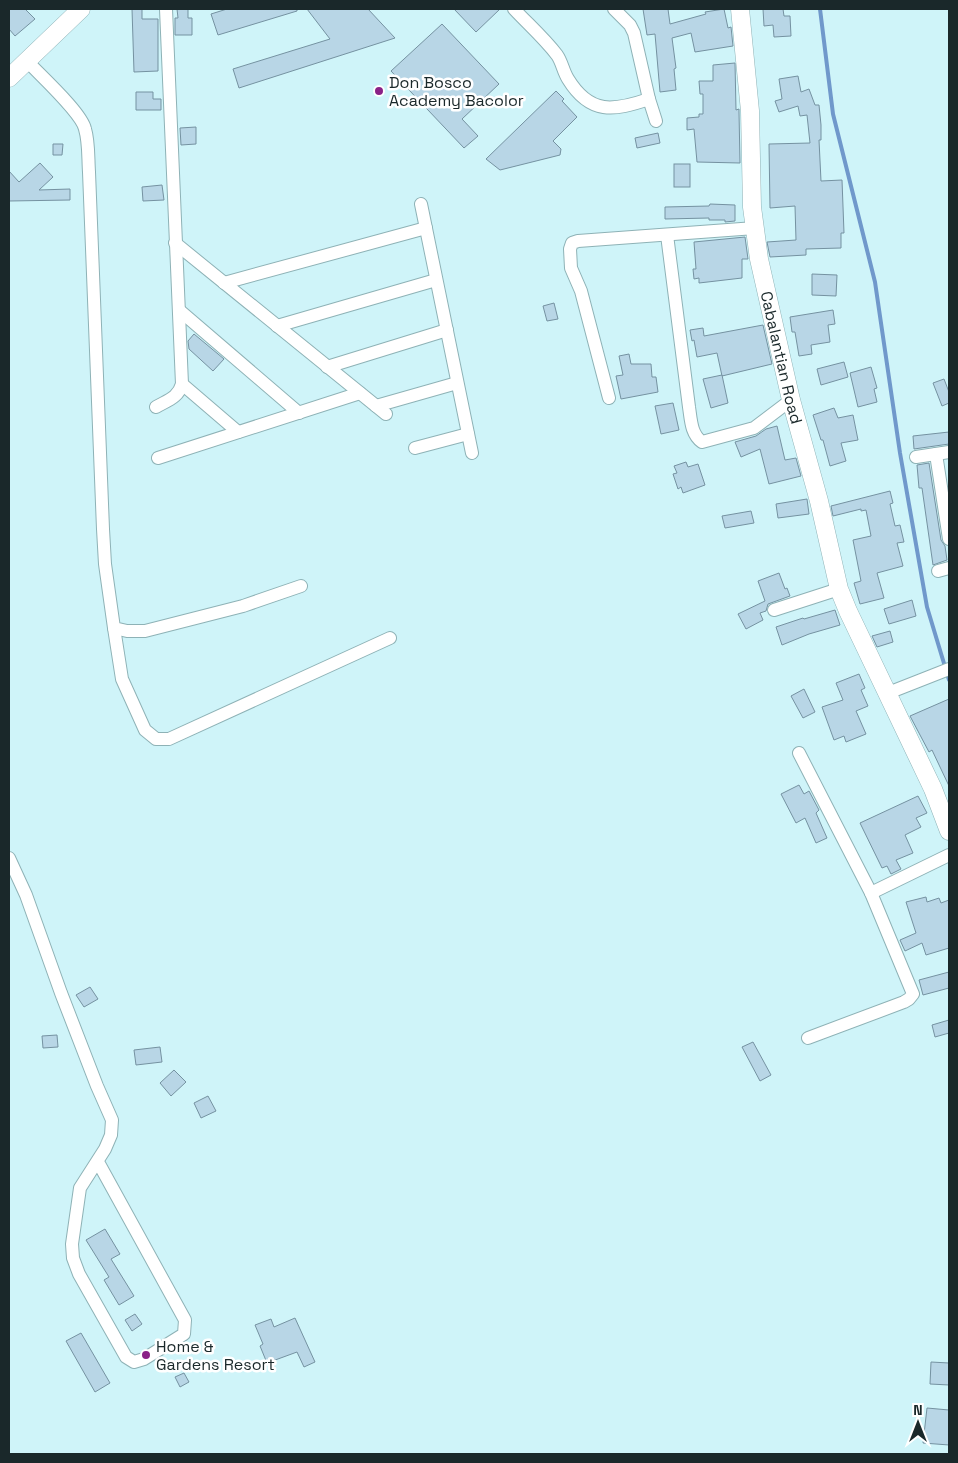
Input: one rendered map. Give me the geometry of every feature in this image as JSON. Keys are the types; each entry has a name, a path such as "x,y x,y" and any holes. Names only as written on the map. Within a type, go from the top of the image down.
{"street":[{"path":"9,78 81,9"},
{"path":"156,407 176,396 182,384 166,9"},
{"path":"514,9 557,56 569,81 584,100 606,108 624,107 649,99"},
{"path":"614,9 630,25 634,33 656,121"},
{"name":"Cabalantian Road","path":"740,9 750,111 752,207 759,260 791,400 819,500 840,589 848,611 888,693 949,831"},
{"path":"27,61 74,111 83,122 86,130 90,182 105,564 122,679 145,730 156,739 169,740 390,638"},
{"path":"421,204 472,453"},
{"path":"224,283 426,228"},
{"path":"609,398 581,291 571,268 570,249 572,243 578,241 667,236 755,228"},
{"path":"667,236 686,390 693,432 697,438 702,442 754,428 791,400"},
{"path":"175,243 381,410 457,383"},
{"path":"277,326 436,280"},
{"path":"179,310 299,413"},
{"path":"327,366 447,330"},
{"path":"182,384 238,432"},
{"path":"158,458 360,393"},
{"path":"414,448 468,434"},
{"path":"916,457 943,453 949,539"},
{"path":"114,628 145,631 243,606 301,586"},
{"path":"774,610 840,589"},
{"path":"888,693 949,669"},
{"path":"799,752 872,893 913,994 904,1002 808,1038"},
{"path":"872,893 949,855"},
{"path":"9,858 26,895 61,993 112,1120 111,1135 98,1162 80,1188 72,1244 73,1258 79,1274 126,1357 134,1362 144,1359 184,1334 185,1320 98,1162"}],"building":[{"path":"9,9 25,9 35,19 15,36 9,29"},
{"path":"132,9 142,9 142,19 158,19 158,71 134,72"},
{"path":"177,9 188,9 188,18 192,18 192,35 175,35 175,18 178,18"},
{"path":"227,9 297,9 297,11 218,35 211,14"},
{"path":"307,9 368,9 395,38 239,88 233,69 330,39"},
{"path":"454,9 500,9 476,32"},
{"path":"643,9 668,9 670,24 706,14 705,12 724,9 728,28 731,27 733,46 695,52 691,33 672,38 676,68 674,69 676,90 660,92 655,34 647,35"},
{"path":"763,9 783,9 784,16 790,16 791,36 774,37 773,25 764,26"},
{"path":"442,24 499,84 462,119 478,136 464,148 391,71"},
{"path":"735,63 736,110 739,109 740,163 697,162 694,129 687,130 687,118 699,117 699,114 703,114 703,94 700,94 699,81 713,81 713,65"},
{"path":"798,76 801,92 809,89 815,105 819,105 821,181 842,180 844,233 841,233 841,248 806,249 806,255 770,257 767,242 796,240 795,206 770,208 769,144 810,143 807,115 800,116 798,106 779,112 775,101 782,99 779,79"},
{"path":"556,91 564,99 562,101 577,117 553,141 561,149 560,155 500,170 486,159"},
{"path":"136,92 153,92 153,99 161,99 161,110 136,110"},
{"path":"196,127 196,144 181,145 180,128"},
{"path":"658,133 660,143 637,148 635,138"},
{"path":"53,144 63,144 62,155 53,155"},
{"path":"40,163 53,177 39,190 70,189 70,200 9,201 9,171 19,182"},
{"path":"674,164 690,164 690,187 674,187"},
{"path":"162,185 164,200 143,201 142,187"},
{"path":"710,204 735,205 735,221 725,222 725,220 709,220 709,218 665,219 665,207 709,206"},
{"path":"745,237 748,259 742,259 742,278 699,283 699,278 694,279 693,269 696,269 694,242"},
{"path":"812,274 837,275 836,296 812,295"},
{"path":"554,303 558,319 547,321 543,306"},
{"path":"833,310 835,324 828,325 830,342 811,345 812,354 799,356 790,317"},
{"path":"763,325 772,364 722,376 717,353 697,357 690,330 703,328 704,336"},
{"path":"194,334 224,359 213,371 189,349 188,341"},
{"path":"629,354 631,364 651,364 652,377 656,377 658,392 621,399 616,376 623,375 619,356"},
{"path":"844,362 848,377 821,385 817,369"},
{"path":"871,367 877,388 874,389 877,402 858,407 850,373"},
{"path":"722,375 728,403 711,408 703,379"},
{"path":"944,379 949,392 949,403 942,406 933,383"},
{"path":"673,403 679,430 661,434 655,406"},
{"path":"834,408 838,418 853,415 858,440 841,443 846,461 830,466 823,440 821,440 813,415"},
{"path":"777,426 785,460 796,458 801,476 769,484 760,449 741,457 735,442 756,436 766,429"},
{"path":"949,432 949,444 914,449 913,436"},
{"path":"686,462 688,467 698,464 705,485 683,493 681,487 678,489 673,474 677,473 674,466"},
{"path":"929,463 941,540 945,546 947,560 933,565 922,488 919,488 917,465"},
{"path":"890,491 893,503 890,504 895,526 900,525 904,542 897,543 903,566 877,573 884,598 860,604 854,583 861,581 853,540 871,536 866,510 861,511 861,509 833,516 831,506"},
{"path":"807,499 809,514 778,518 776,504"},
{"path":"751,511 754,523 725,528 722,516"},
{"path":"779,573 790,596 768,604 766,611 760,613 763,620 746,629 738,614 765,601 758,581"},
{"path":"912,600 916,616 889,624 884,609"},
{"path":"835,610 840,625 809,634 782,645 776,627"},
{"path":"890,631 893,642 877,647 872,636"},
{"path":"859,674 865,688 861,690 868,706 856,711 866,734 846,742 844,736 834,740 822,707 843,700 836,683"},
{"path":"804,689 815,712 803,718 791,696"},
{"path":"949,699 949,786 932,750 929,752 910,716"},
{"path":"799,785 804,794 809,791 819,810 816,813 827,838 816,843 805,818 796,823 781,794"},
{"path":"918,796 927,813 916,818 921,827 905,835 913,853 896,860 901,869 891,874 887,866 882,868 860,823"},
{"path":"926,897 927,902 939,898 941,903 949,900 949,948 926,955 922,943 905,951 900,940 916,933 906,902"},
{"path":"949,972 949,988 923,995 919,980"},
{"path":"90,987 98,999 84,1007 76,995"},
{"path":"949,1020 949,1033 935,1037 932,1025"},
{"path":"57,1035 58,1047 43,1048 42,1036"},
{"path":"753,1042 771,1075 760,1081 742,1047"},
{"path":"160,1047 162,1062 136,1065 134,1050"},
{"path":"174,1070 186,1082 171,1096 160,1083"},
{"path":"208,1096 216,1111 201,1118 194,1103"},
{"path":"105,1229 120,1254 111,1259 134,1296 119,1305 104,1280 109,1277 86,1240"},
{"path":"135,1314 142,1324 132,1331 125,1320"},
{"path":"295,1318 315,1362 304,1367 297,1352 267,1363 260,1346 263,1344 255,1325 271,1319 274,1327"},
{"path":"81,1333 110,1383 95,1392 66,1341"},
{"path":"931,1362 949,1363 949,1385 930,1384"},
{"path":"184,1373 189,1382 180,1387 175,1377"},
{"path":"927,1408 949,1410 949,1445 923,1443"}],"waterway":[{"path":"820,9 833,114 875,282 900,453 927,607 949,680"}],"place":[{"name":"Don Bosco Academy Bacolor","path":"379,91"},
{"name":"Home & Gardens Resort","path":"146,1355"}]}
